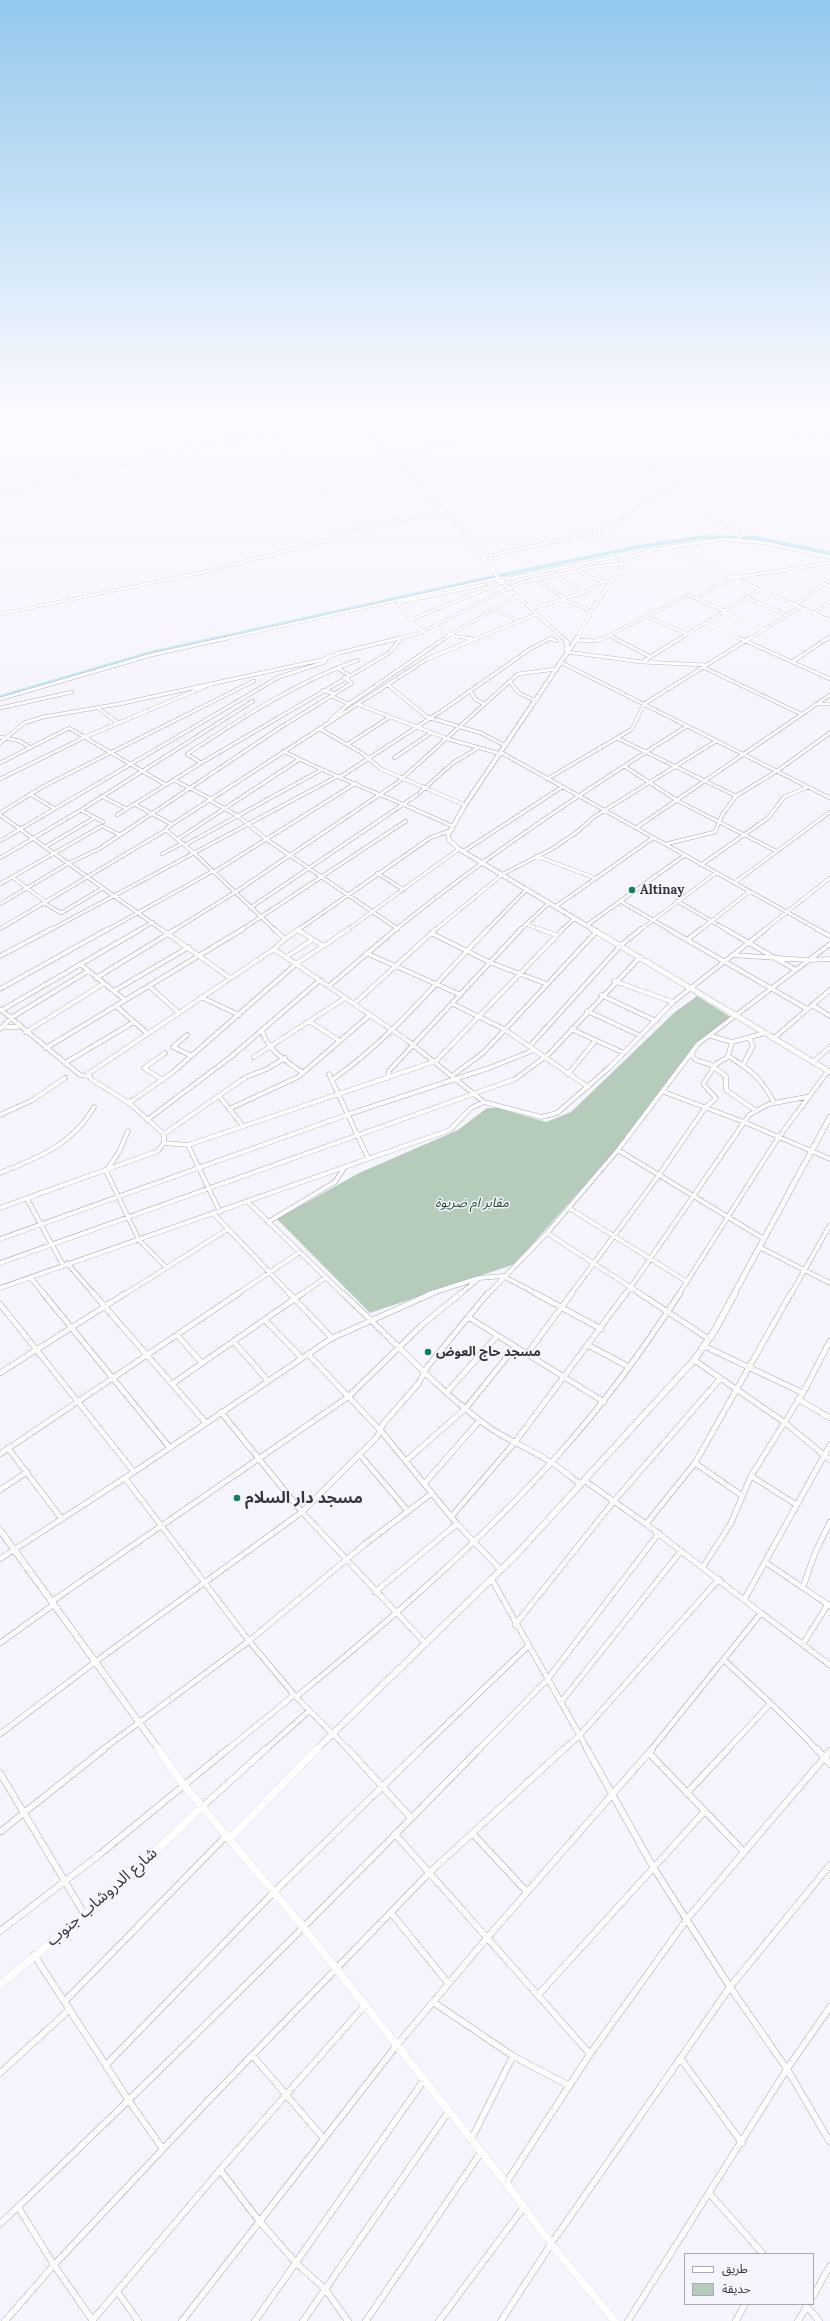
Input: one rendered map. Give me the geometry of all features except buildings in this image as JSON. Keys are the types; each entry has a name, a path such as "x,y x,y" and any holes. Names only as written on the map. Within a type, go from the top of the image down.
{"street":[{"path":"0,614 200,573 329,540 346,532 428,514"},
{"path":"446,514 484,557 501,580 567,642 567,652"},
{"path":"484,557 606,530 627,514"},
{"path":"706,514 716,522 745,533 737,539"},
{"path":"0,1931 65,1882 183,1784 396,1614 476,1543 553,1463 604,1402 668,1311 778,1137 806,1097 829,1071 691,989 622,945 459,849 449,840 449,831 576,640 591,611 622,564 634,555 663,547 706,540 737,539 830,557"},
{"path":"663,547 830,620"},
{"path":"0,699 144,657 615,557 620,560 622,564"},
{"path":"695,598 732,578 830,563"},
{"path":"0,743 8,738 24,722 53,715 98,708 326,658 339,653 400,640 423,632 508,587 555,574 622,564"},
{"path":"578,570 588,577 610,583"},
{"path":"555,574 582,593"},
{"path":"534,579 564,598 591,611"},
{"path":"410,620 501,580"},
{"path":"423,632 410,620 398,604 501,580"},
{"path":"795,605 830,580"},
{"path":"531,609 582,593 603,581"},
{"path":"823,584 830,586"},
{"path":"642,662 759,590"},
{"path":"0,930 87,876 166,830 171,824 283,751 320,729 349,704 431,646 517,596"},
{"path":"576,640 596,641 610,636 688,596 764,630"},
{"path":"746,598 787,615"},
{"path":"813,613 830,602"},
{"path":"547,779 617,738 628,734 632,730 644,704 800,607"},
{"path":"494,608 518,621"},
{"path":"326,724 426,659 537,614"},
{"path":"648,616 687,634"},
{"path":"705,623 830,679"},
{"path":"434,626 452,635 473,639"},
{"path":"610,636 651,657"},
{"path":"792,662 830,637"},
{"path":"0,956 250,825 339,776 416,728 530,649 551,638 556,641"},
{"path":"117,815 127,808 136,805 174,780 344,677 395,649 400,640"},
{"path":"567,652 642,662 706,665"},
{"path":"0,841 279,677 324,662 326,658"},
{"path":"202,763 187,754 259,707 337,668 358,660"},
{"path":"560,662 830,798"},
{"path":"337,668 349,675"},
{"path":"703,668 801,714"},
{"path":"96,978 170,934 234,893 382,794 404,778 461,727 484,704 521,673 556,669"},
{"path":"0,904 69,863 99,849 352,683 344,677"},
{"path":"230,978 201,955 113,896 56,853 32,838 0,814 30,794 254,681"},
{"path":"510,682 519,693 536,701"},
{"path":"0,779 83,738 212,683"},
{"path":"388,685 402,698 431,718 477,731 498,740 506,746"},
{"path":"323,690 335,694"},
{"path":"470,690 475,699 484,704"},
{"path":"0,708 72,692"},
{"path":"636,828 678,801 830,694"},
{"path":"331,696 349,704"},
{"path":"0,858 81,810 253,701"},
{"path":"356,704 448,739 501,753 830,936"},
{"path":"816,704 830,704"},
{"path":"98,708 118,723"},
{"path":"348,744 390,717"},
{"path":"329,986 366,953 482,862 577,795 687,726"},
{"path":"0,763 69,728 83,738 166,786"},
{"path":"320,729 348,744 369,758 381,769 465,805"},
{"path":"394,758 431,733"},
{"path":"666,844 715,832 727,807 736,796 777,771 830,733"},
{"path":"0,737 20,741 29,747"},
{"path":"617,738 736,796"},
{"path":"354,1004 397,968 433,934 434,931 503,874 551,849 577,832 595,814 606,811 716,741"},
{"path":"250,908 427,788 438,779 454,759 478,748"},
{"path":"283,751 321,770 382,794 452,826"},
{"path":"178,839 300,759"},
{"path":"624,766 678,801 776,851"},
{"path":"162,854 238,816 321,770"},
{"path":"174,780 192,788 238,816 290,856 398,929"},
{"path":"0,989 138,912 214,872 356,783"},
{"path":"464,851 562,787"},
{"path":"701,864 768,818 784,797 808,787"},
{"path":"30,794 55,809"},
{"path":"101,796 127,808"},
{"path":"136,805 171,824"},
{"path":"81,810 103,822"},
{"path":"734,883 830,812"},
{"path":"45,847 94,818"},
{"path":"46,1048 261,918 323,878 406,821"},
{"path":"0,884 102,826 107,826 120,835"},
{"path":"166,830 194,853 234,893 285,939"},
{"path":"88,1076 147,1033 274,949 285,939 377,873 430,838 449,831"},
{"path":"556,907 595,878 654,838"},
{"path":"129,1103 163,1080 192,1056 296,964 373,913 459,849"},
{"path":"587,925 685,855"},
{"path":"535,856 595,878"},
{"path":"377,873 404,890"},
{"path":"530,1046 622,945 652,920 716,873"},
{"path":"12,877 61,913 103,888"},
{"path":"274,949 370,1015 392,1028 457,1078 484,1102 544,1118 557,1112 588,1086 624,1053 673,1002 830,878"},
{"path":"332,1080 349,1068 392,1028 465,950 527,889"},
{"path":"688,940 750,891"},
{"path":"620,901 807,1009"},
{"path":"677,901 749,941 772,958 794,969"},
{"path":"388,1078 389,1071 414,1046 526,924 549,903"},
{"path":"0,1208 153,1153 164,1143 188,1145 436,1062 556,935 575,918"},
{"path":"153,922 1,1009 26,1032 80,1075 88,1076 129,1103 164,1134"},
{"path":"526,924 556,935"},
{"path":"298,930 323,946"},
{"path":"453,1075 483,1053 597,931"},
{"path":"433,934 491,962 547,984"},
{"path":"286,957 312,940"},
{"path":"0,1734 95,1662 125,1642 302,1512 360,1455 381,1431 385,1421 427,1372 428,1366 468,1317 503,1276 547,1233 618,1150 664,1092 700,1042 711,1036 794,969 830,944"},
{"path":"114,992 189,947"},
{"path":"366,953 433,984 461,995"},
{"path":"732,955 807,960 830,959"},
{"path":"0,1263 357,1133 475,1094 515,1079 544,1056 571,1029 614,981 640,957"},
{"path":"80,964 103,984 125,1000"},
{"path":"2,1028 11,1018 88,971"},
{"path":"147,1120 232,1056 320,980"},
{"path":"614,981 673,1002"},
{"path":"26,1032 103,984"},
{"path":"150,986 178,1012"},
{"path":"774,1038 830,990"},
{"path":"601,995 656,1021"},
{"path":"201,997 239,1015"},
{"path":"254,1057 345,998"},
{"path":"453,1004 504,1030 588,1086"},
{"path":"812,1005 830,1016"},
{"path":"116,1006 147,1033"},
{"path":"587,1011 641,1036"},
{"path":"229,1109 280,1087 303,1073 370,1015"},
{"path":"65,1063 134,1022"},
{"path":"310,1022 340,1041"},
{"path":"2,1028 18,1027 18,1024"},
{"path":"571,1029 624,1053"},
{"path":"262,1030 262,1035 270,1048 303,1073"},
{"path":"711,1036 732,1042 765,1033"},
{"path":"187,1035 173,1047 192,1056"},
{"path":"743,1065 745,1058 754,1043 749,1038"},
{"path":"568,1074 596,1040"},
{"path":"728,1057 732,1042"},
{"path":"813,1062 830,1047"},
{"path":"0,1239 40,1223 198,1167 534,1050"},
{"path":"693,1050 692,1056 696,1060 709,1064 726,1076 726,1090 755,1110"},
{"path":"163,1080 144,1068 165,1053"},
{"path":"728,1057 743,1065 768,1088 774,1103"},
{"path":"527,1354 659,1175 705,1108 716,1098 703,1084 713,1068 721,1060 728,1057"},
{"path":"164,1134 246,1077 267,1069 284,1058"},
{"path":"329,1074 340,1094 368,1158"},
{"path":"0,1115 31,1101 65,1078"},
{"path":"664,1092 744,1122 830,1159"},
{"path":"219,1096 243,1126"},
{"path":"451,1517 516,1441 601,1329 631,1288 744,1122 755,1110 774,1103 806,1097"},
{"path":"0,1288 450,1130 471,1108 484,1102"},
{"path":"0,1173 56,1148 75,1135 88,1121 94,1107"},
{"path":"66,2001 333,1733 492,1580 694,1360 709,1339 830,1117"},
{"path":"106,1171 113,1165 114,1157 124,1144 128,1131"},
{"path":"164,1134 164,1143"},
{"path":"188,1145 220,1212"},
{"path":"618,1150 764,1239"},
{"path":"268,1222 335,1182 345,1167"},
{"path":"106,1171 139,1240 166,1267"},
{"path":"27,1199 51,1244 65,1264 105,1306 206,1423"},
{"path":"247,1201 325,1278 371,1318 398,1348 480,1420 614,1501 659,1533 830,1665"},
{"path":"569,1208 650,1260 686,1281"},
{"path":"214,1214 332,1338"},
{"path":"646,1524 696,1463 830,1225"},
{"path":"1,1370 228,1229"},
{"path":"547,1233 709,1339"},
{"path":"759,1248 830,1283"},
{"path":"0,1454 300,1252"},
{"path":"0,1559 61,1518 125,1478 332,1338 371,1318 421,1297 479,1278 503,1276 601,1329"},
{"path":"30,1277 170,1448"},
{"path":"172,1384 325,1278"},
{"path":"0,1643 52,1604 348,1397 426,1321 479,1278"},
{"path":"0,1304 134,1472"},
{"path":"468,1317 563,1378 604,1402"},
{"path":"265,1320 302,1358"},
{"path":"177,1335 202,1363"},
{"path":"448,1391 497,1336"},
{"path":"703,1567 731,1522 741,1495 751,1476 803,1393 828,1348 830,1341"},
{"path":"234,1342 268,1381"},
{"path":"588,1345 629,1367"},
{"path":"704,1346 803,1393"},
{"path":"407,1460 466,1408 516,1347"},
{"path":"308,1354 407,1460 451,1517 501,1570"},
{"path":"694,1360 784,1422 830,1460"},
{"path":"515,1625 614,1501 720,1379"},
{"path":"798,1399 830,1418"},
{"path":"221,1412 261,1459 302,1512 375,1592 425,1643"},
{"path":"425,1483 480,1420"},
{"path":"744,1600 825,1457 830,1445"},
{"path":"8,1448 61,1518"},
{"path":"360,1455 407,1510"},
{"path":"696,1463 741,1495"},
{"path":"0,1490 27,1472"},
{"path":"751,1476 797,1505"},
{"path":"125,1478 249,1641 295,1696 333,1733 411,1818"},
{"path":"0,1832 138,1722 249,1641 407,1510 432,1493"},
{"path":"803,1588 816,1553 830,1522"},
{"path":"375,1592 457,1524"},
{"path":"0,1530 183,1784 304,1928 506,2183 551,2244 615,2321"},
{"path":"0,2224 129,2101 304,1928 548,1680 659,1533"},
{"path":"561,1702 609,1645 681,1551"},
{"path":"765,1562 829,1605 803,1644"},
{"path":"4,2321 54,2265 252,2054 392,1914 429,1873 579,1736 719,1579"},
{"path":"492,1580 515,1625 561,1702 653,1867 730,1987 787,2070 830,2142"},
{"path":"182,2321 397,2045 448,1983 649,1753 761,1613"},
{"path":"106,2065 274,1892 528,1646"},
{"path":"724,1660 770,1704 786,1716 830,1764"},
{"path":"687,1792 770,1704"},
{"path":"202,1807 309,1711"},
{"path":"506,2183 568,2085 687,1919 830,1752"},
{"path":"649,1753 744,1852"},
{"path":"0,1773 85,1916"},
{"name":"شارع الدروشاب جنوب","path":"0,1985 34,1955 85,1916 202,1807"},
{"path":"538,1994 705,1811"},
{"path":"395,1834 590,2054"},
{"path":"473,1834 527,1892"},
{"path":"501,2321 551,2244 730,1987 830,1865"},
{"path":"392,1914 448,1983"},
{"path":"34,1955 66,2001 129,2101 162,2149"},
{"path":"433,2002 513,2056 568,2085"},
{"path":"18,2206 54,2265 92,2321 220,2170 365,2005"},
{"path":"628,2321 710,2194 787,2070 830,2007"},
{"path":"0,2074 70,2009"},
{"path":"252,2054 286,2096 324,2139"},
{"path":"471,2140 513,2056"},
{"path":"681,2059 742,2143"},
{"path":"256,2321 424,2080"},
{"path":"303,2321 449,2111"},
{"path":"366,2321 481,2152"},
{"path":"220,2170 260,2222 297,2264 325,2290 348,2321"},
{"path":"710,2194 762,2253"},
{"path":"439,2321 524,2207"},
{"path":"814,2294 830,2266"},
{"path":"117,2291 138,2321"},
{"path":"736,2321 744,2305"},
{"path":"798,2321 807,2305 819,2321"}],"green space":[{"name":"مقابر ام ضريوة","path":"697,996 732,1018 695,1046 627,1137 515,1264 370,1313 277,1219 359,1173 458,1130 487,1108 497,1108 546,1122 571,1112 675,1012"}],"waterway":[{"path":"214,639 498,576 638,547 703,537 756,538 830,553"},
{"path":"0,697 151,653 219,638"}],"place":[{"name":"Altinay","path":"632,890"},
{"name":"مسجد حاج العوض","path":"428,1352"},
{"name":"مسجد دار السلام","path":"237,1498"}]}
